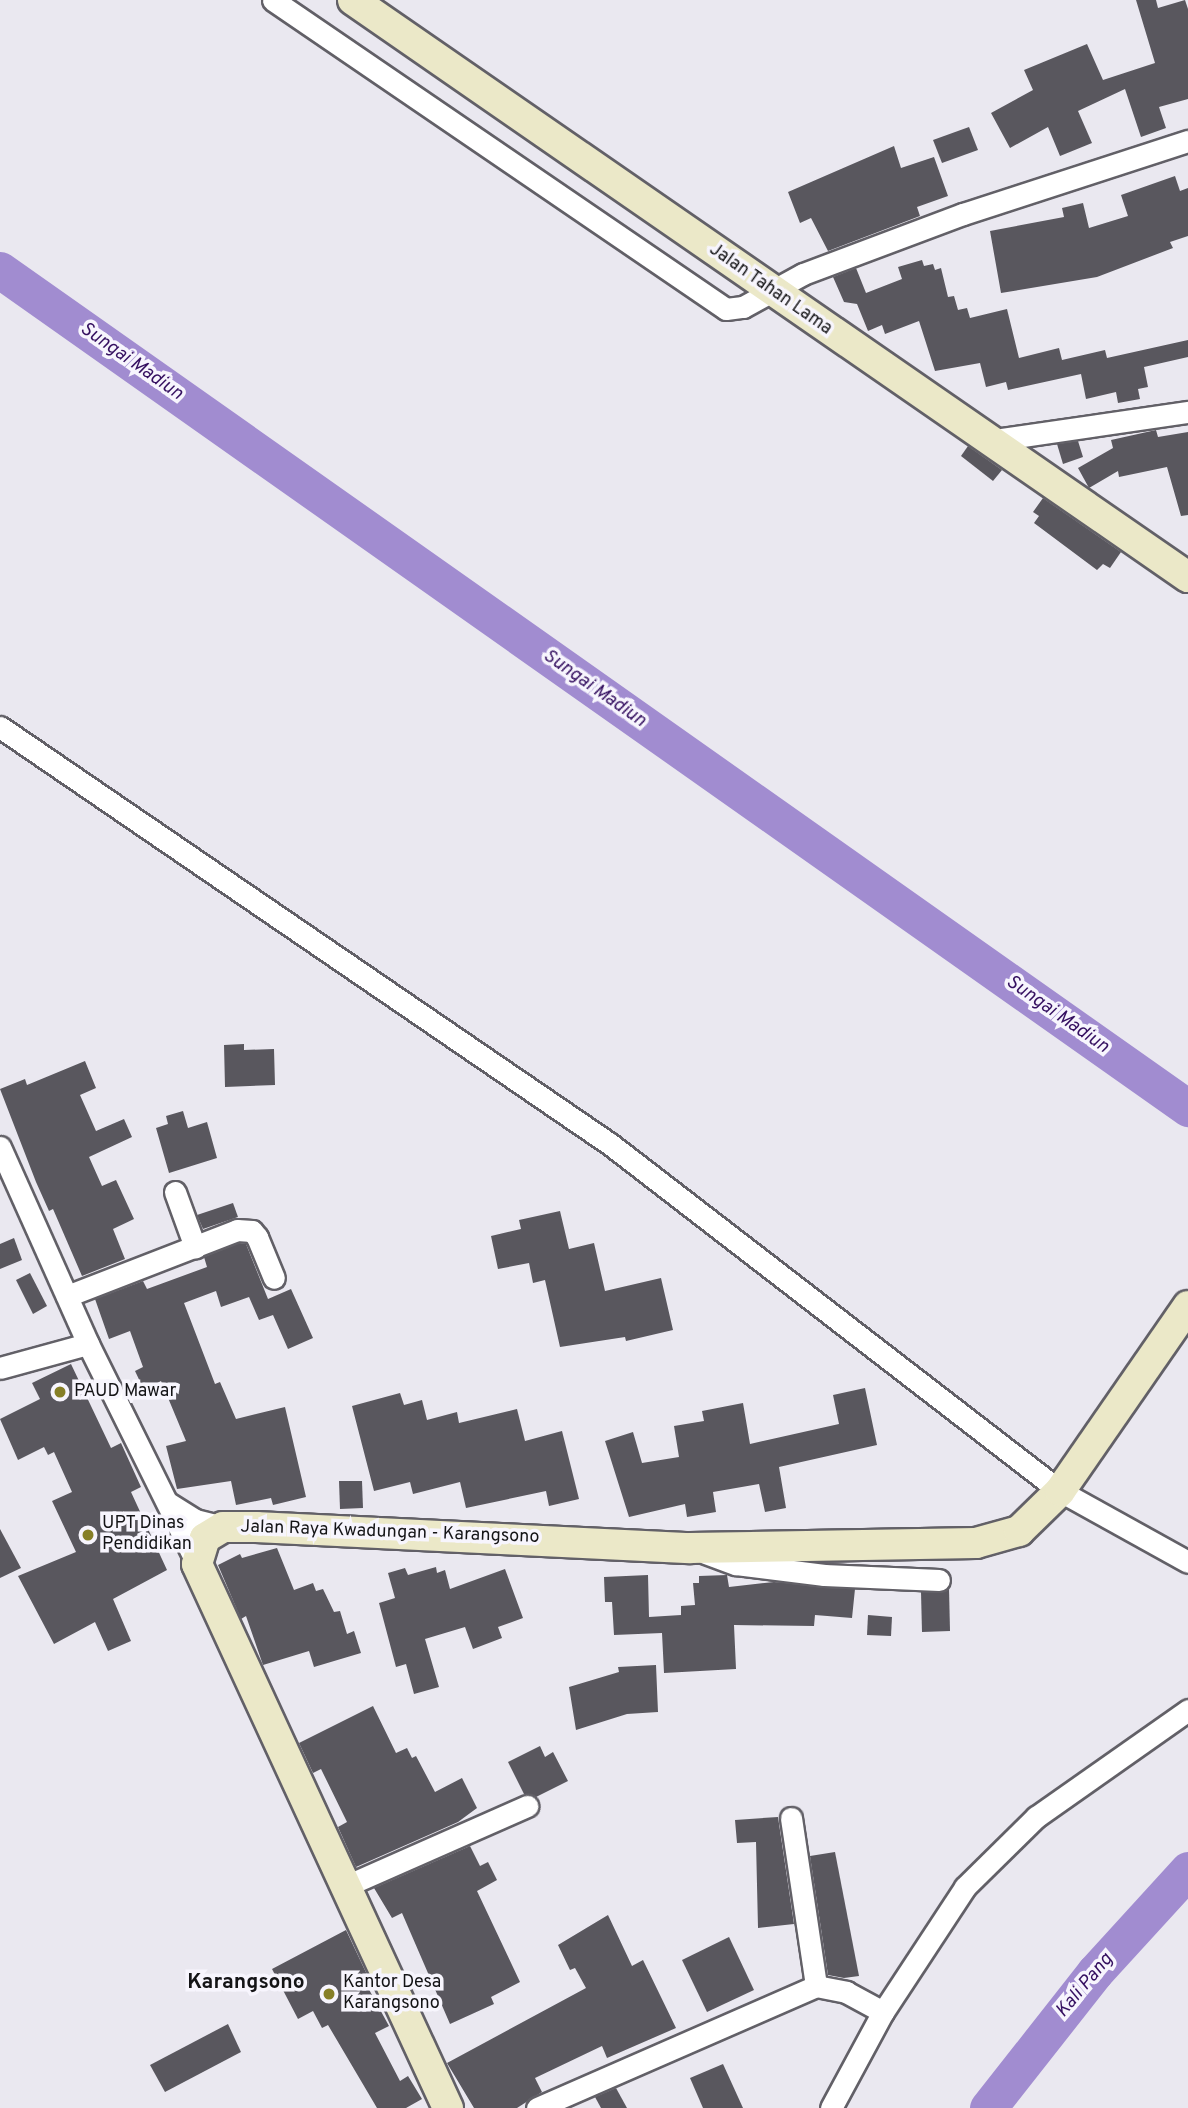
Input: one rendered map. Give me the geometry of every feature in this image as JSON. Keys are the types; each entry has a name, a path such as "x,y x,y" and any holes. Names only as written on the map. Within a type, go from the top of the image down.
{"main road":[{"name":"Jalan Tahan Lama","path":"353,0 1188,577"},
{"name":"Jalan Raya Kwadungan - Karangsono","path":"197,1564 205,1538 223,1527 690,1548 976,1543 1019,1531 1060,1491 1188,1306"},
{"path":"197,1564 348,1885 448,2108"}],"street":[{"path":"273,0 713,302 734,310 768,289 975,210 1188,141"},
{"path":"988,441 1188,412"},
{"path":"0,727 610,1144 1060,1491 1188,1562"},
{"path":"0,1147 88,1344 197,1564"},
{"path":"174,1192 195,1247"},
{"path":"67,1296 237,1230 252,1231 274,1278"},
{"path":"0,1368 88,1344"},
{"path":"166,1502 195,1520 223,1527"},
{"path":"690,1548 736,1564 811,1574 939,1580"},
{"path":"831,2108 883,2012 965,1886 1036,1817 1188,1710"},
{"path":"348,1885 527,1805"},
{"path":"791,1818 816,1986"},
{"path":"537,2108 816,1986 846,1992 883,2012"}],"building":[{"path":"1136,0 1156,0 1158,8 1185,0 1188,9 1188,99 1159,107 1166,128 1141,137 1125,89 1078,111 1092,143 1060,156 1048,127 1010,148 991,113 1033,90 1024,70 1087,44 1103,80 1155,63"},
{"path":"969,127 978,150 942,163 933,140"},
{"path":"894,146 901,168 934,157 948,196 917,207 920,216 828,251 811,218 800,223 788,192"},
{"path":"1175,176 1180,191 1188,188 1188,236 1170,242 1173,248 1097,277 1001,293 990,231 1064,217 1062,208 1083,203 1089,228 1128,216 1121,195"},
{"path":"922,260 924,266 933,264 935,270 941,268 948,297 954,296 958,310 967,308 970,318 1007,309 1019,358 1059,348 1062,360 1105,350 1107,358 1188,340 1188,357 1144,367 1148,387 1138,389 1140,399 1118,403 1116,392 1086,399 1081,374 1008,390 1006,382 986,387 980,363 935,371 919,321 885,334 882,325 868,331 857,304 844,302 833,277 856,268 866,293 902,279 898,267"},
{"path":"1156,430 1158,437 1188,432 1188,515 1181,516 1167,467 1119,477 1118,471 1089,488 1078,468 1113,448 1111,440"},
{"path":"1078,441 1083,457 1063,464 1057,444"},
{"path":"968,446 1002,470 993,481 961,456"},
{"path":"1043,498 1121,552 1110,568 1103,564 1097,570 1034,523 1039,516 1033,512"},
{"path":"244,1044 244,1050 274,1049 275,1085 225,1087 224,1045"},
{"path":"85,1061 96,1088 80,1095 96,1131 124,1119 132,1137 89,1157 102,1186 116,1180 134,1219 113,1229 125,1259 82,1276 53,1209 49,1211 36,1182 0,1089 25,1079 27,1085"},
{"path":"183,1111 188,1128 207,1122 217,1158 169,1173 156,1128 168,1124 166,1116"},
{"path":"233,1203 238,1217 203,1229 197,1215"},
{"path":"560,1211 569,1249 594,1243 605,1291 661,1278 673,1330 626,1341 625,1337 560,1347 545,1280 533,1283 529,1263 498,1269 491,1236 521,1229 519,1220"},
{"path":"14,1238 22,1260 0,1269 0,1244"},
{"path":"239,1243 246,1244 268,1299 291,1289 313,1338 288,1349 273,1315 259,1320 249,1297 221,1307 216,1291 184,1303 215,1384 220,1382 236,1419 285,1407 306,1497 273,1505 271,1498 236,1505 231,1481 177,1489 166,1446 186,1441 161,1381 144,1390 135,1371 143,1367 130,1331 109,1339 95,1299 143,1281 147,1289 207,1267 204,1257"},
{"path":"30,1273 47,1306 33,1314 16,1280"},
{"path":"71,1364 111,1448 121,1443 141,1487 131,1492 167,1570 113,1599 131,1641 108,1651 95,1622 54,1644 18,1576 76,1552 52,1501 72,1492 54,1452 48,1455 44,1447 18,1460 0,1419 40,1399 32,1383"},
{"path":"865,1388 877,1445 779,1467 786,1508 765,1512 759,1484 713,1492 716,1512 687,1517 685,1504 629,1517 605,1441 633,1432 642,1463 679,1457 674,1426 704,1421 702,1411 743,1403 750,1444 839,1424 833,1395"},
{"path":"400,1393 404,1405 422,1400 427,1420 457,1412 459,1423 517,1409 525,1441 562,1431 579,1499 549,1506 546,1491 466,1508 460,1482 413,1494 410,1482 374,1491 352,1406"},
{"path":"339,1481 362,1481 363,1508 340,1509"},
{"path":"0,1529 21,1568 0,1578"},
{"path":"277,1548 294,1590 313,1583 316,1591 323,1589 334,1612 340,1611 347,1634 354,1631 361,1653 314,1667 309,1651 263,1665 246,1616 241,1619 218,1565 240,1554 242,1558"},
{"path":"436,1567 437,1573 445,1570 450,1589 505,1569 523,1618 498,1627 502,1638 473,1649 465,1627 425,1639 439,1687 414,1694 406,1664 396,1667 379,1603 395,1598 388,1573 405,1568 408,1575"},
{"path":"648,1575 649,1617 681,1615 681,1606 695,1605 693,1583 699,1583 699,1576 727,1575 729,1587 774,1582 855,1589 852,1618 815,1615 814,1626 734,1625 736,1669 664,1673 662,1633 614,1635 612,1602 605,1602 604,1577"},
{"path":"949,1588 950,1631 922,1632 921,1592"},
{"path":"868,1615 892,1617 891,1636 867,1635"},
{"path":"656,1665 658,1712 627,1714 576,1730 569,1687 619,1672 618,1667"},
{"path":"373,1706 396,1753 407,1748 412,1758 416,1756 435,1792 462,1778 477,1808 458,1822 356,1867 338,1827 347,1822 321,1769 313,1773 299,1743"},
{"path":"540,1746 545,1757 553,1752 568,1781 536,1797 524,1794 508,1762"},
{"path":"778,1817 794,1924 758,1928 756,1842 737,1843 735,1820"},
{"path":"470,1846 480,1866 488,1862 497,1880 477,1891 520,1982 491,1997 494,2004 450,2024 402,1913 392,1918 374,1888"},
{"path":"835,1852 859,1976 844,1978 828,1975 810,1856"},
{"path":"608,1915 632,1966 643,1960 676,2028 607,2058 602,2046 535,2078 542,2092 517,2108 474,2108 447,2063 586,1988 575,1968 570,1970 558,1945"},
{"path":"346,1930 370,1981 366,1984 389,2026 375,2033 400,2081 408,2076 422,2099 406,2108 377,2108 328,2025 322,2028 313,2011 298,2019 272,1969"},
{"path":"729,1937 754,1990 707,2012 682,1960"},
{"path":"228,2024 241,2052 165,2092 150,2065"},
{"path":"723,2064 743,2108 703,2108 690,2078"},
{"path":"616,2088 627,2108 601,2108 595,2097"}],"waterway":[{"name":"Sungai Madiun","path":"0,270 1188,1108"},
{"name":"Kali Pang","path":"988,2108 1095,1972 1188,1870"}],"place":[{"name":"PAUD Mawar","path":"60,1392"},
{"name":"UPT Dinas Pendidikan","path":"88,1535"},
{"name":"Kantor Desa Karangsono","path":"329,1994"}],"district":[{"name":"Karangsono","path":"246,1983"}]}
